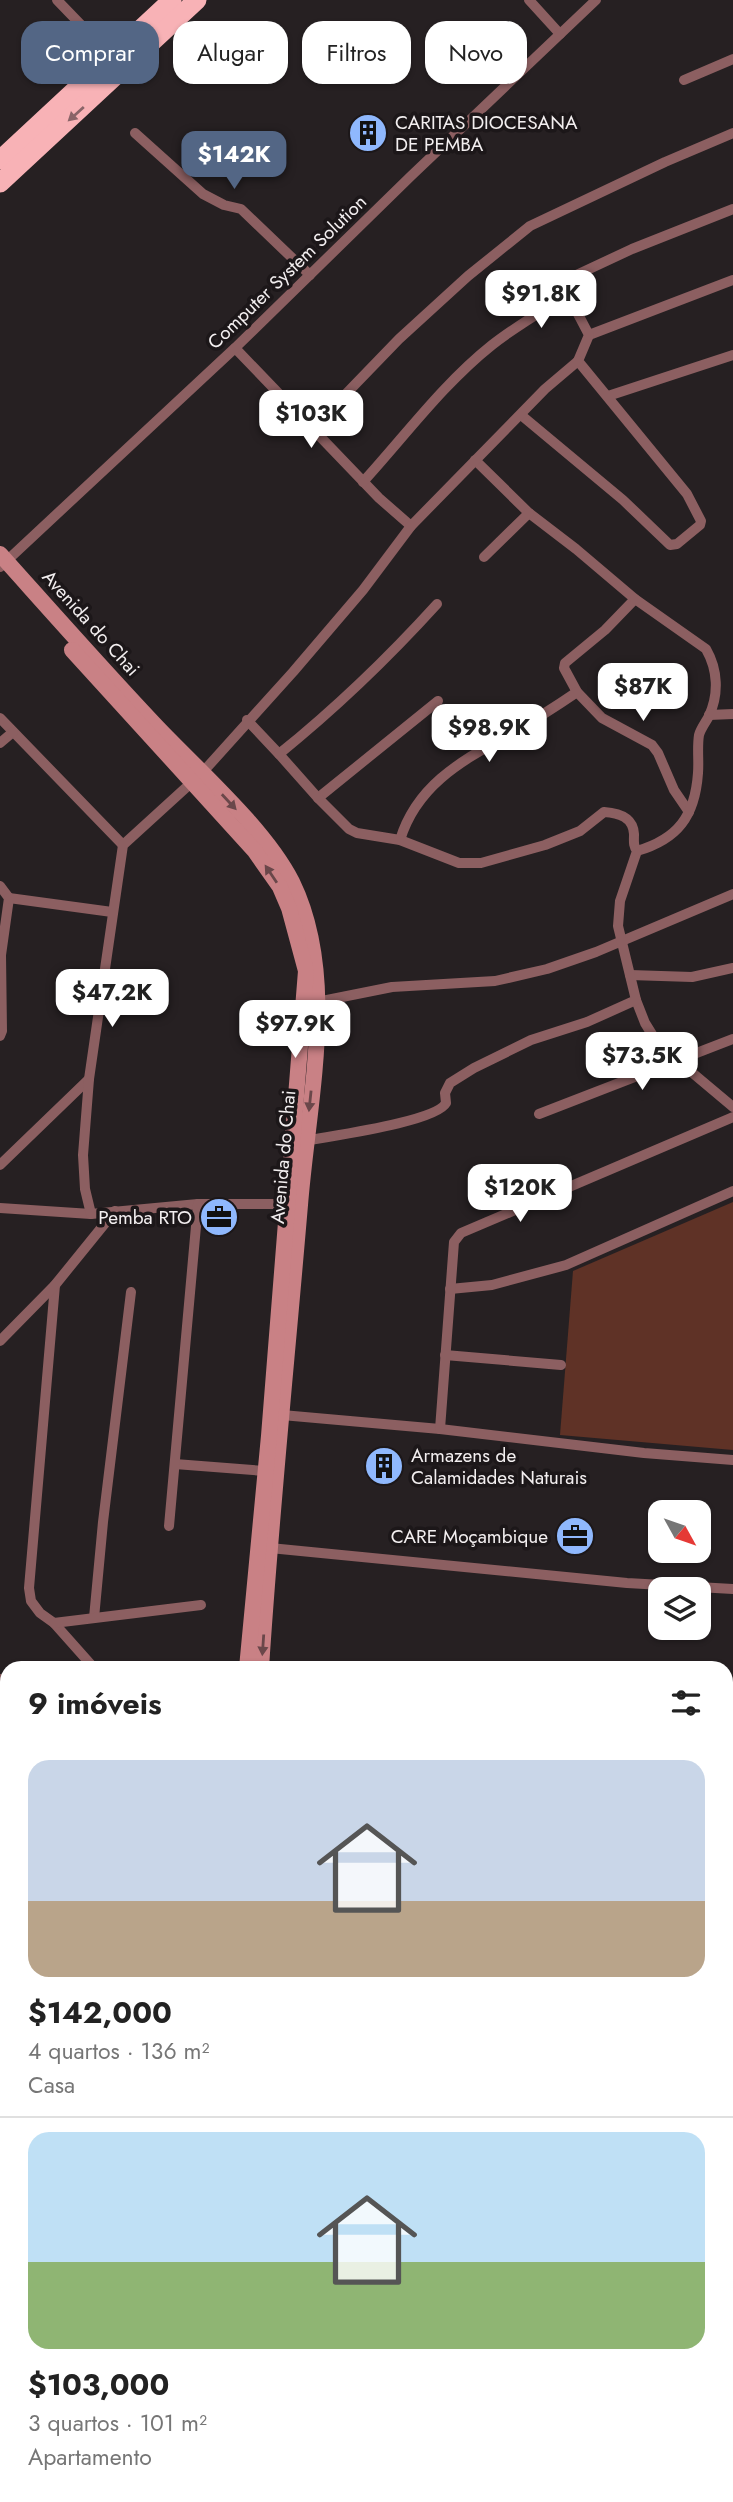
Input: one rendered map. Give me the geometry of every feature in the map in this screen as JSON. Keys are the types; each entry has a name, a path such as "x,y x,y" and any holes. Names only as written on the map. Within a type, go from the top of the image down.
{"highway":[{"path":"150,21 172,0"},
{"path":"159,31 196,0"},
{"path":"0,160 95,84"},
{"path":"0,183 96,84"}],"main road":[{"name":"Avenida do Chai","path":"2,563 197,777 254,850 280,887 302,951 311,1003 305,1141 262,1661"},
{"name":"Avenida do Chai","path":"248,1661 286,1204 311,1003"}],"street":[{"path":"57,0 77,21"},
{"path":"529,0 560,34"},
{"name":"Computer System Solution","path":"2,563 235,348 596,0"},
{"path":"684,80 733,59"},
{"path":"313,428 399,339 468,276 530,226 733,132"},
{"path":"135,133 203,194 224,205 241,209 310,275"},
{"path":"589,335 565,284 578,273 733,209"},
{"path":"91,1214 85,1189 83,1156 89,1079 123,845 197,777 293,672 411,526 578,361 589,335 733,280"},
{"path":"363,482 450,384 490,347 524,321 568,295"},
{"path":"235,348 363,482 411,526"},
{"path":"608,396 733,355"},
{"path":"521,415 623,500 673,546 693,532 701,521 687,494 578,361"},
{"path":"475,460 529,513 635,599 706,649 713,661 716,696 699,736 696,797 677,829 658,845 637,851"},
{"path":"484,557 529,513"},
{"path":"635,599 605,630 565,663 565,673 577,692 603,718 652,746 659,753 674,790 689,812"},
{"path":"279,754 359,685 437,604"},
{"path":"400,840 410,813 436,782 462,762 577,692"},
{"path":"318,798 438,701"},
{"path":"709,715 733,714"},
{"path":"0,718 123,845"},
{"path":"247,720 349,829 400,840 460,863 471,864 505,857 568,836 604,812 625,816 634,830 634,846 637,851 620,901 618,926 636,1000 645,1023 658,1044 733,1107"},
{"path":"0,743 13,732"},
{"path":"0,886 9,898 112,912"},
{"path":"311,1003 392,987 495,981 547,969 621,942 733,894"},
{"path":"0,1036 0,955 9,898"},
{"path":"630,975 692,977 733,968"},
{"path":"305,1141 408,1121 439,1111 446,1103 444,1093 450,1083 474,1068 531,1040 587,1022 636,1000"},
{"path":"539,1114 733,1039"},
{"path":"0,1165 89,1079"},
{"path":"440,1429 454,1242 465,1230 654,1152 733,1116"},
{"path":"450,1289 492,1285 566,1265 733,1191"},
{"path":"0,1208 91,1214 198,1204 286,1204"},
{"path":"169,1526 198,1204"},
{"path":"0,1341 55,1285 115,1211"},
{"path":"55,1285 29,1588 31,1601 40,1614 54,1623 88,1661"},
{"path":"94,1618 131,1292"},
{"path":"445,1355 561,1365"},
{"path":"282,1415 733,1460"},
{"path":"175,1464 265,1471"},
{"path":"271,1548 627,1583 733,1589"},
{"path":"54,1623 201,1605"}],"shaded area":[{"path":"733,1202 733,1450 560,1435 573,1271"}],"place":[{"name":"CARITAS DIOCESANA DE PEMBA","path":"368,133"},
{"name":"Pemba RTO","path":"219,1217"},
{"name":"Armazens de Calamidades Naturais","path":"384,1466"},
{"name":"CARE Moçambique","path":"575,1536"}]}
